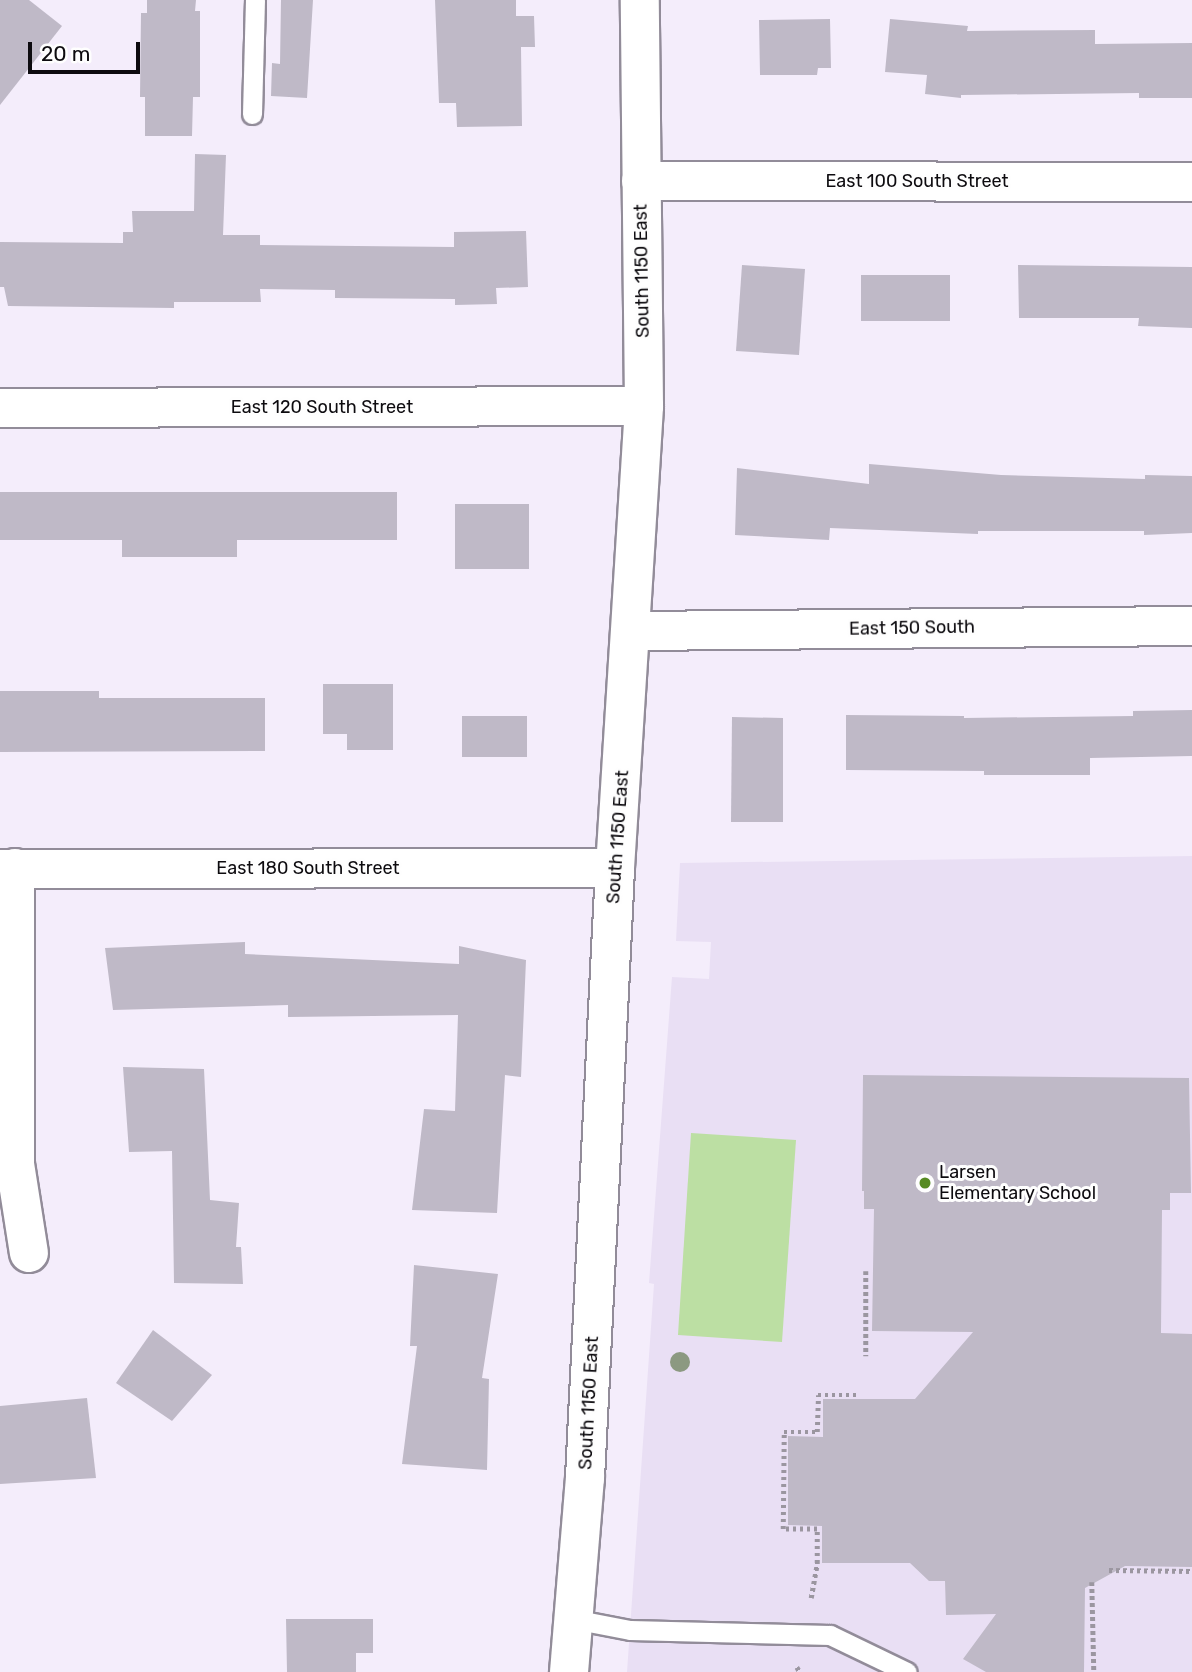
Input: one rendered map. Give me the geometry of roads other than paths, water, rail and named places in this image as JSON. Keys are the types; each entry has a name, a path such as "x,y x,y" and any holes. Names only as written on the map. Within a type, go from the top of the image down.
{"street":[{"name":"South 1150 East","path":"569,1672 585,1478 615,868 632,631 644,406 640,0"},
{"name":"East 100 South Street","path":"641,181 1192,182"},
{"name":"East 120 South Street","path":"0,408 644,406"},
{"name":"East 150 South","path":"632,631 1192,626"},
{"name":"East 180 South Street","path":"7,868 615,868"},
{"path":"7,868 15,1164 29,1252"}],"lane":[{"path":"252,114 255,0"},
{"path":"573,1619 630,1630 830,1635 907,1672"}],"place":[{"name":"Larsen Elementary School","path":"925,1183"}]}
